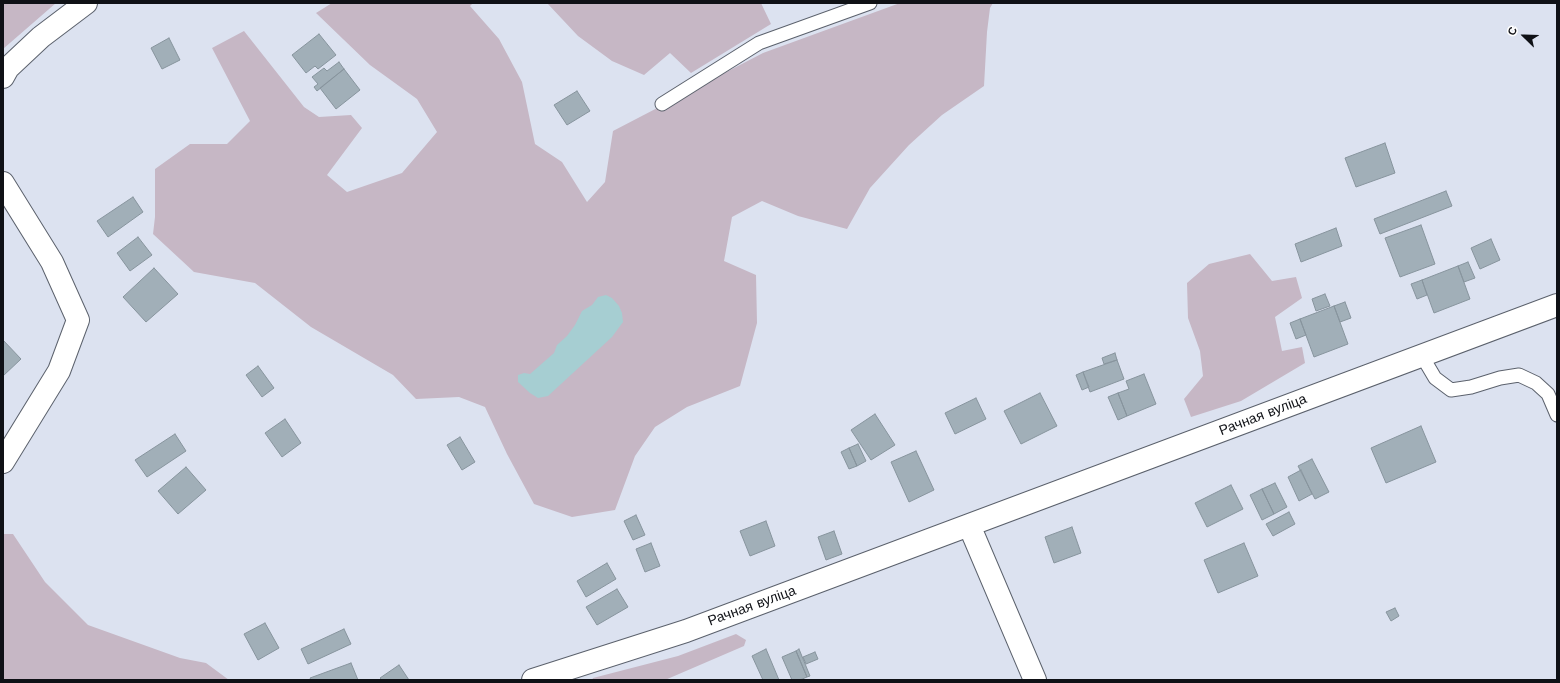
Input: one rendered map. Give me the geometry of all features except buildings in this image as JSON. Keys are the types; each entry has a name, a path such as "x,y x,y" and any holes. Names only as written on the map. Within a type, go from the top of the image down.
{"street":[{"path":"3,77 8,68 41,37 86,3"},
{"path":"3,183 52,262 78,320 59,371 3,462"},
{"name":"Рачная вуліца","path":"533,680 686,631 1557,305"},
{"path":"969,525 1036,680"}],"lane":[{"path":"662,104 759,43 870,3"},
{"path":"1422,356 1435,378 1451,390 1471,388 1500,378 1519,375 1536,383 1548,394 1557,415"}],"shaded area":[{"path":"3,3 56,3 3,49"},
{"path":"332,3 473,3 470,6 499,39 522,82 535,144 562,162 587,202 605,182 613,131 763,53 900,3 993,3 990,8 987,32 984,86 942,115 909,145 870,188 847,229 798,216 762,201 732,217 724,261 756,275 757,323 740,386 687,407 655,427 635,456 615,510 572,517 534,504 507,454 485,407 459,397 416,399 393,375 311,327 255,283 194,272 153,234 155,217 155,169 190,144 227,144 250,121 212,48 244,31 304,107 319,117 351,115 362,128 327,175 347,192 402,173 437,132 417,99 370,65 316,13"},
{"path":"547,3 761,3 771,24 691,73 670,53 644,75 612,61 578,36"},
{"path":"1250,254 1272,281 1296,277 1302,298 1275,317 1282,351 1302,347 1305,363 1241,401 1191,417 1184,399 1203,376 1200,351 1188,318 1187,283 1209,264"},
{"path":"606,295 612,298 619,306 622,313 623,322 612,337 548,396 538,398 530,393 518,382 518,375 524,373 530,374 554,353 557,345 567,336 575,325 582,311 592,305 598,297"},
{"path":"3,534 13,534 45,582 88,625 180,658 206,663 229,680 3,680"},
{"path":"736,634 746,640 744,646 665,680 592,680 593,678 678,656"}]}
